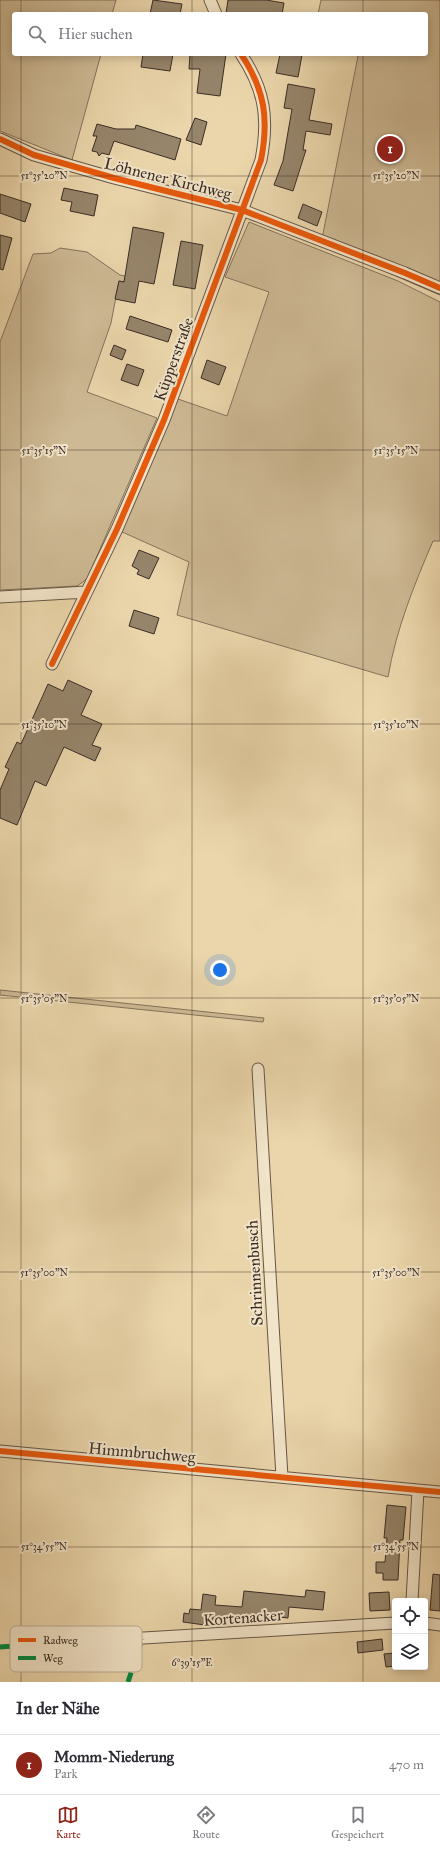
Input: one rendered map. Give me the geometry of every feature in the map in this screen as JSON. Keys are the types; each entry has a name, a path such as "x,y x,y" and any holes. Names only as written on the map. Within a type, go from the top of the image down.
{"street":[{"path":"210,0 215,12"},
{"name":"Küpperstraße","path":"52,664 117,529 174,398 261,160 265,138 266,118 258,85 242,56"},
{"name":"Löhnener Kirchweg","path":"0,138 34,155 107,176 242,210 440,288"},
{"path":"0,597 86,592"},
{"name":"Schrinnenbusch","path":"258,1069 282,1476"},
{"name":"Himmbruchweg","path":"0,1451 282,1476 440,1492"},
{"path":"412,1598 418,1490"},
{"name":"Kortenacker","path":"142,1638 392,1623"},
{"path":"428,1623 440,1625"}],"shaded area":[{"path":"0,0 116,0 113,12 12,12 12,56 100,56 72,160 0,131"},
{"path":"321,0 440,0 440,295 321,244 358,56 428,56 428,12 318,12"},
{"path":"249,222 398,281 440,302 440,541 433,541 413,591 391,659 388,677 177,615 189,562 120,531 178,399 227,416 269,292 225,277"},
{"path":"60,248 87,252 120,275 125,276 124,282 119,281 111,323 87,392 157,418 87,579 77,586 0,590 0,342 33,254 51,253"},
{"path":"0,990 264,1018 263,1022 0,995"}],"building":[{"path":"153,0 182,4 180,12 150,12"},
{"path":"228,0 266,0 284,3 282,12 226,12"},
{"path":"143,56 173,56 170,71 141,67"},
{"path":"190,56 226,56 220,96 197,93 200,69 189,69"},
{"path":"280,56 302,56 298,77 276,73"},
{"path":"288,84 315,89 309,120 332,124 330,135 306,131 303,150 306,150 293,191 274,185 283,161 292,109 284,108"},
{"path":"195,118 207,122 201,145 186,140"},
{"path":"97,124 116,129 135,129 136,125 181,139 175,160 114,141 109,155 102,153 99,156 97,152 92,151 97,136 93,136"},
{"path":"64,188 98,195 94,216 70,211 72,202 61,200"},
{"path":"0,194 31,204 25,222 0,213"},
{"path":"303,204 322,212 317,226 298,218"},
{"path":"133,227 164,233 154,284 139,281 135,303 115,299 119,281 124,282"},
{"path":"0,235 12,238 3,270 0,269"},
{"path":"181,241 203,245 195,289 173,285"},
{"path":"130,316 172,330 168,342 126,329"},
{"path":"114,345 126,350 122,360 110,355"},
{"path":"207,360 226,367 219,385 201,378"},
{"path":"127,364 144,370 138,386 121,380"},
{"path":"139,550 159,558 149,579 137,574 139,570 132,566"},
{"path":"134,610 159,618 154,634 129,626"},
{"path":"68,680 92,691 81,715 102,724 92,745 101,748 95,761 64,747 46,786 35,781 17,825 0,818 0,790 9,769 5,767 17,742 21,744 48,684 63,691"},
{"path":"387,1505 406,1507 403,1540 400,1540 398,1580 383,1580 383,1573 376,1573 376,1562 385,1562 387,1538 384,1538"},
{"path":"433,1574 440,1575 440,1611 430,1610"},
{"path":"306,1590 325,1592 323,1610 289,1607 288,1618 254,1614 254,1622 213,1618 212,1626 183,1622 184,1613 189,1614 190,1609 201,1610 203,1594 216,1596 215,1605 242,1607 244,1591 305,1597"},
{"path":"389,1592 390,1610 370,1611 369,1593"},
{"path":"382,1639 383,1650 358,1653 357,1642"},
{"path":"392,1653 392,1666 386,1667 384,1654"}],"marked path":[{"path":"0,1647 10,1646"},
{"path":"128,1682 131,1672"}],"cycle path":[{"path":"52,664 117,529 164,420 261,160 265,131 263,105 255,80 242,56"},
{"path":"0,139 34,155 114,178 242,210 440,288"},
{"path":"0,1451 440,1492"}],"place":[{"name":"Momm-Niederung","path":"390,149"}]}
